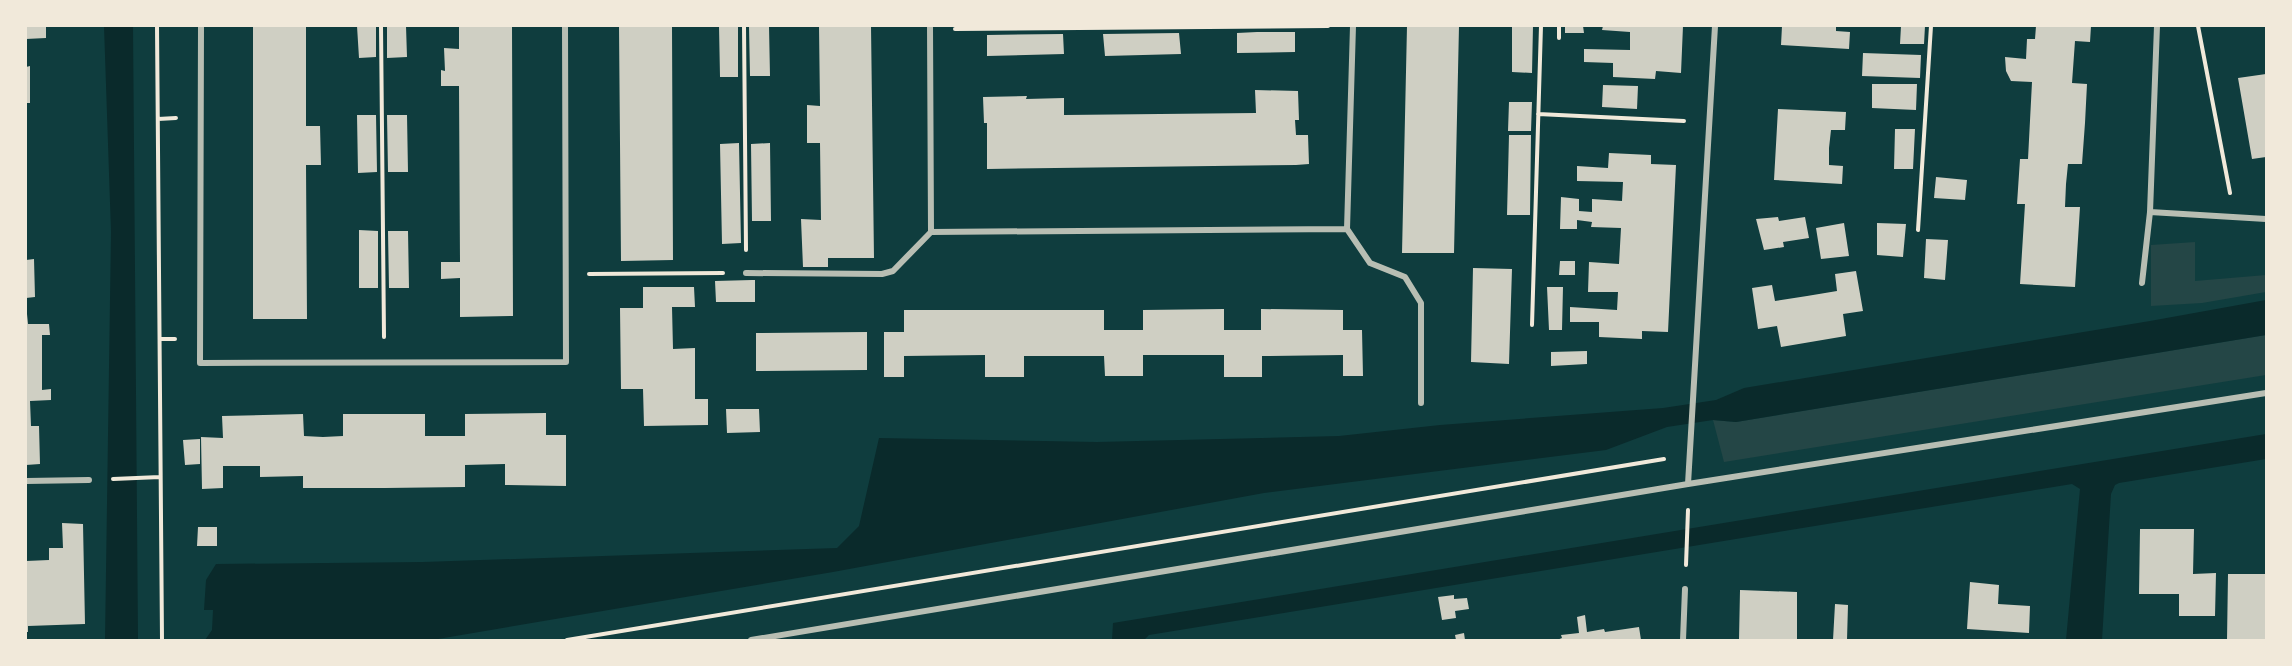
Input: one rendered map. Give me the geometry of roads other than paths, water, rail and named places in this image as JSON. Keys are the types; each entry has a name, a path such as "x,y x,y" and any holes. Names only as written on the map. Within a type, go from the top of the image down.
{"street":[{"path":"201,26 200,363 566,362 564,26"},
{"path":"1353,26 1347,229 1370,263 1405,277 1421,303 1421,403"},
{"path":"1688,484 1715,26"},
{"path":"2142,283 2150,212 2157,26"},
{"path":"746,273 882,274 893,271 931,232 930,28"},
{"path":"2150,212 2266,219"},
{"path":"931,232 1347,229"},
{"path":"752,640 1688,484 2266,393"},
{"path":"26,481 89,480"},
{"path":"1683,640 1685,589"}]}
